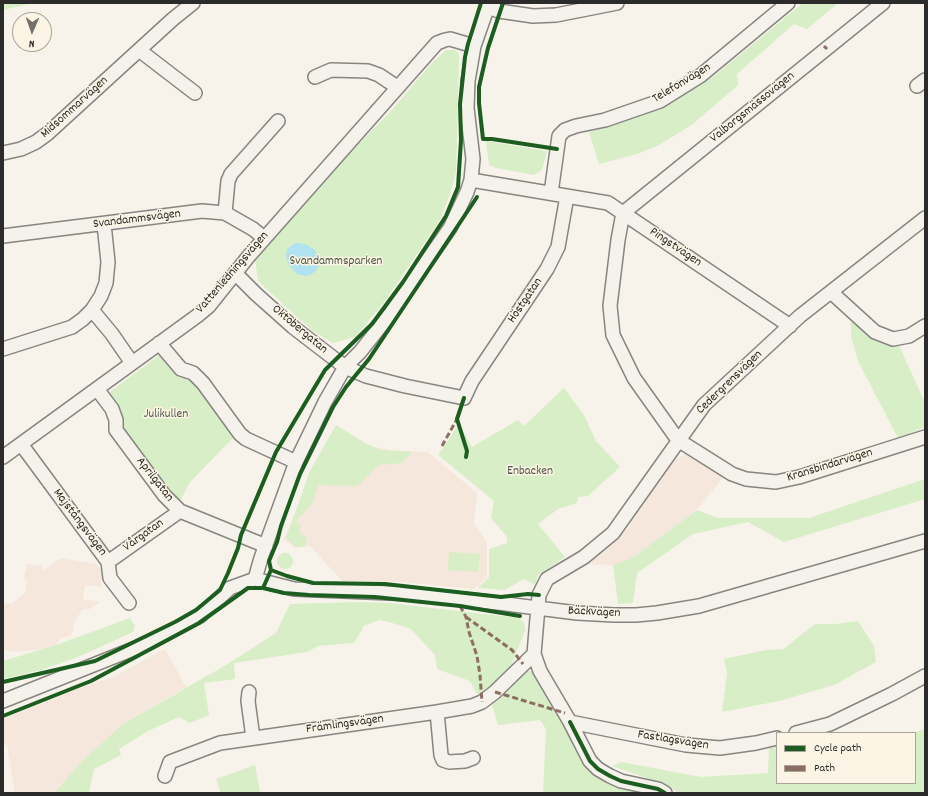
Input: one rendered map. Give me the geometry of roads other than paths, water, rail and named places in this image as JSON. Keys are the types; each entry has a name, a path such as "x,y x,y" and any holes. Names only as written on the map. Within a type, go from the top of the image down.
{"street":[{"name":"Midsommarvägen","path":"3,153 21,149 36,142 47,134 173,19 193,3"},
{"path":"3,700 151,642 200,616 230,588 255,579 296,462 325,402 345,367 360,352 391,313 450,228 464,201 471,180 473,158 467,108 468,81 474,46 488,5 499,11 533,16 556,16 617,3"},
{"name":"Telefonvägen","path":"550,193 559,136 565,130 576,126 605,120 660,101 700,76 788,3"},
{"name":"Valborgsmässovägen","path":"623,214 883,3"},
{"name":"Vattenledningsvägen","path":"3,457 209,306 264,238 397,87 437,44 450,39 474,46"},
{"path":"139,50 195,93"},
{"path":"315,77 331,70 368,70 379,75 397,87"},
{"path":"226,213 228,181 232,174 278,121"},
{"name":"Pingstvägen","path":"471,180 608,203 790,326"},
{"name":"Höstgatan","path":"464,398 472,381 550,264 558,247 567,196"},
{"name":"Svandammsvägen","path":"3,236 202,212 226,213 253,229 264,238"},
{"name":"Kransbindarvägen","path":"623,214 618,240 610,306 613,335 634,378 678,440 732,474 746,479 776,482 799,477 925,437"},
{"name":"Cedergrensvägen","path":"534,654 539,595 547,579 584,557 613,533 704,405 800,316 925,218"},
{"path":"3,349 72,327 84,319 92,310 101,296 106,283 108,262 104,224"},
{"name":"Oktobergatan","path":"235,273 293,327 345,367 358,373 385,381 464,398"},
{"path":"831,292 875,332 893,339 909,336 925,326"},
{"path":"92,310 112,334 132,363"},
{"path":"159,343 181,369 193,373 203,383 240,434 246,439 296,462"},
{"name":"Aprilgatan","path":"97,389 112,410 116,420 116,430 164,495 180,511 266,546"},
{"name":"Majstångsvägen","path":"21,444 108,562 110,578 130,603"},
{"name":"Vårgatan","path":"108,562 180,511"},
{"name":"Bäckvägen","path":"255,579 294,589 414,594 614,615 657,613 678,610 756,590 925,541"},
{"path":"534,654 540,671 570,722 590,761 598,769 621,781 658,789 665,793"},
{"name":"Främlingsvägen","path":"165,776 170,762 220,743 472,706 482,702 495,692 534,654"},
{"path":"800,732 830,724 925,676"},
{"path":"249,692 248,701 253,738"},
{"path":"437,712 441,755 443,760 449,762 465,761 473,758"},
{"name":"Fastlagsvägen","path":"570,722 686,745 720,748 756,743 776,738"}],"water":[{"path":"295,243 307,245 315,250 319,265 317,270 310,275 306,276 297,274 288,264 286,256 287,249"}],"park label":[{"name":"Svandammsparken","path":"336,262"},
{"name":"Julikullen","path":"166,415"},
{"name":"Enbacken","path":"530,472"}]}
